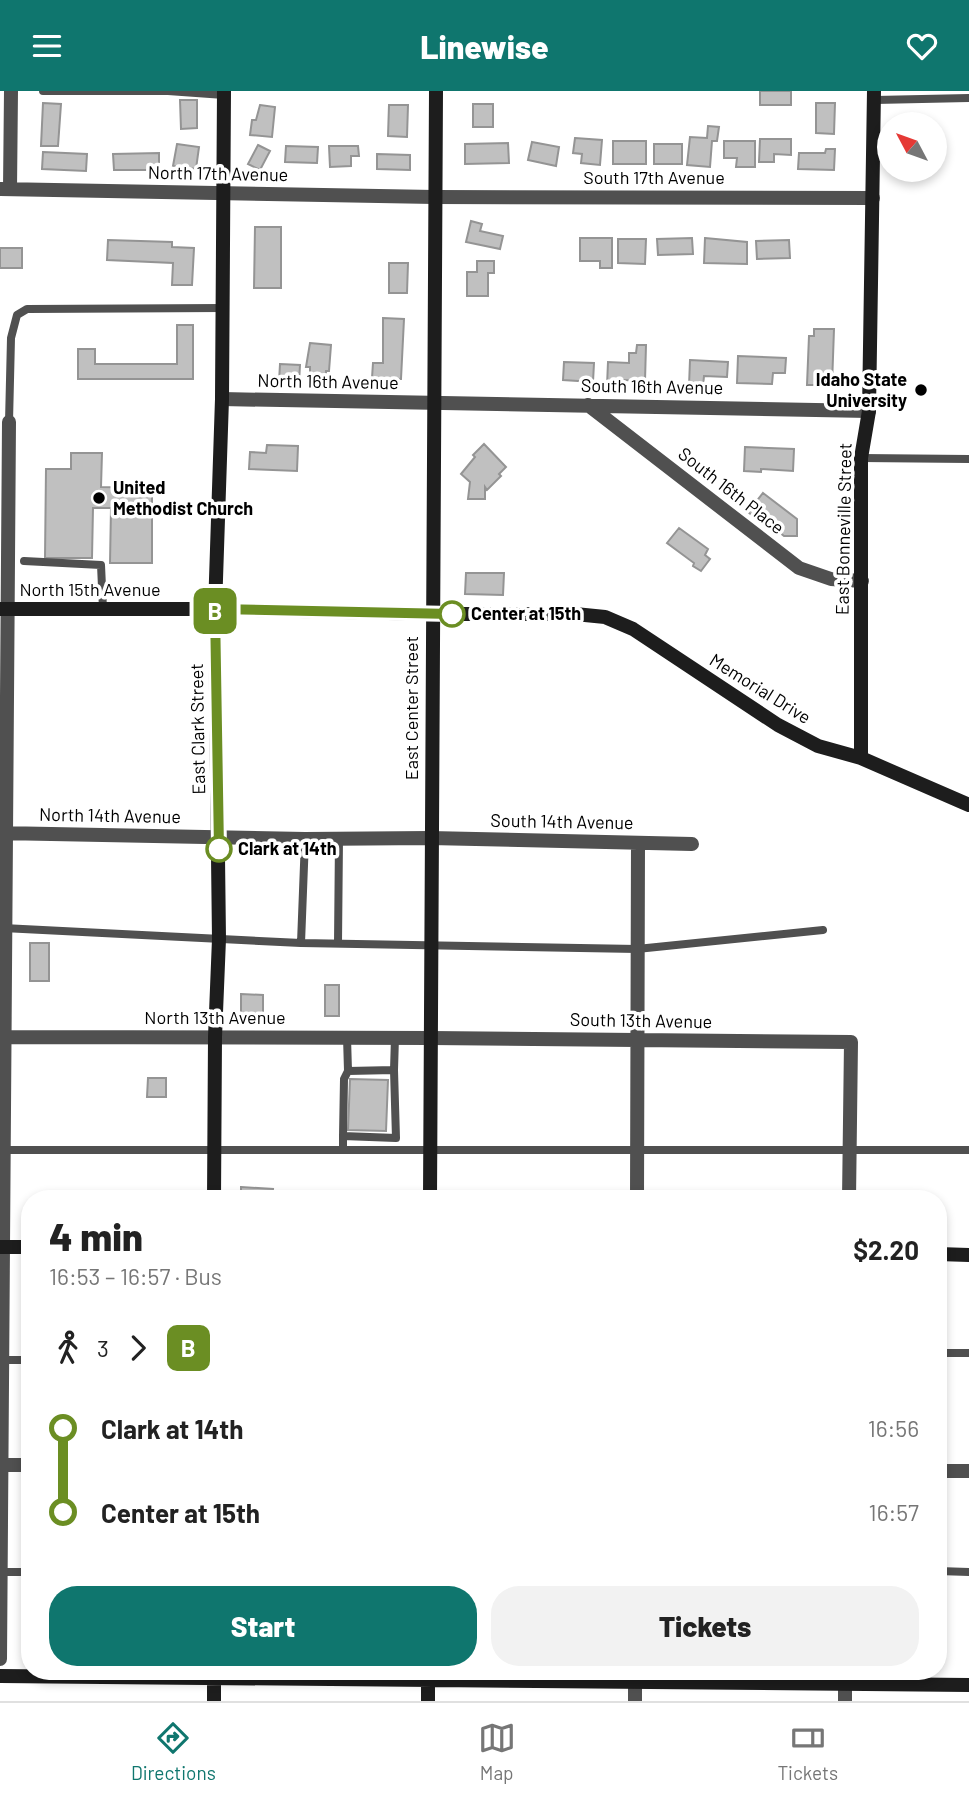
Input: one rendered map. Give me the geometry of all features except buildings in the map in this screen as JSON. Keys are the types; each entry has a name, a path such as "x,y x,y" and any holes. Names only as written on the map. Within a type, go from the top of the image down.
{"street":[{"path":"5,189 11,91"},
{"name":"East Center Street","path":"430,1190 436,91"},
{"name":"East Clark Street","path":"214,1190 219,939 215,609 222,399 224,93"},
{"name":"East Bonneville Street","path":"861,758 861,458 869,411 875,96"},
{"name":"North 17th Avenue","path":"5,189 434,197"},
{"name":"South 17th Avenue","path":"434,197 873,198"},
{"name":"North 16th Avenue","path":"222,399 433,404"},
{"name":"South 16th Avenue","path":"433,404 869,411"},
{"name":"South 16th Place","path":"588,405 799,568 831,579 862,581"},
{"path":"0,1659 4,609 9,422"},
{"name":"North 15th Avenue","path":"4,609 215,609 432,614"},
{"name":"Memorial Drive","path":"432,614 575,614 605,617 633,629 778,725 818,747 861,758 969,805"},
{"name":"North 14th Avenue","path":"3,834 305,839 430,838"},
{"name":"South 14th Avenue","path":"430,838 692,844"},
{"path":"636,1190 638,843"},
{"name":"North 13th Avenue","path":"2,1037 431,1038"},
{"name":"South 13th Avenue","path":"431,1038 851,1042 850,1150"},
{"path":"849,1190 850,1150"},
{"path":"1,1247 21,1247"},
{"path":"947,1254 969,1255"},
{"path":"1,1465 21,1465"},
{"path":"947,1471 969,1471"},
{"path":"0,1676 21,1676"},
{"path":"214,1680 214,1701"},
{"path":"428,1680 428,1701"},
{"path":"635,1680 635,1701"},
{"path":"845,1680 845,1701"},
{"path":"880,1680 969,1685"}],"lane":[{"path":"43,91 224,93"},
{"path":"875,96 966,96"},
{"path":"9,422 12,338 17,315 27,309 223,308"},
{"path":"861,458 969,459"},
{"path":"24,561 101,565 103,609"},
{"path":"302,943 305,839"},
{"path":"338,943 339,839"},
{"path":"3,928 302,943 637,949 823,930"},
{"path":"343,1150 344,1079 348,1071 347,1037"},
{"path":"343,1136 396,1138 395,1037"},
{"path":"348,1071 394,1070"},
{"path":"2,1150 969,1150"},
{"path":"947,1353 969,1353"},
{"path":"1,1360 21,1360"},
{"path":"947,1571 969,1572"},
{"path":"0,1572 21,1572"}],"bus line":[{"name":"B","path":"219,849 215,609 452,614"}],"place":[{"name":"Idaho State University","path":"921,390"},
{"name":"United Methodist Church","path":"99,498"},
{"name":"Center at 15th","path":"452,614"},
{"name":"Clark at 14th","path":"219,849"}]}
